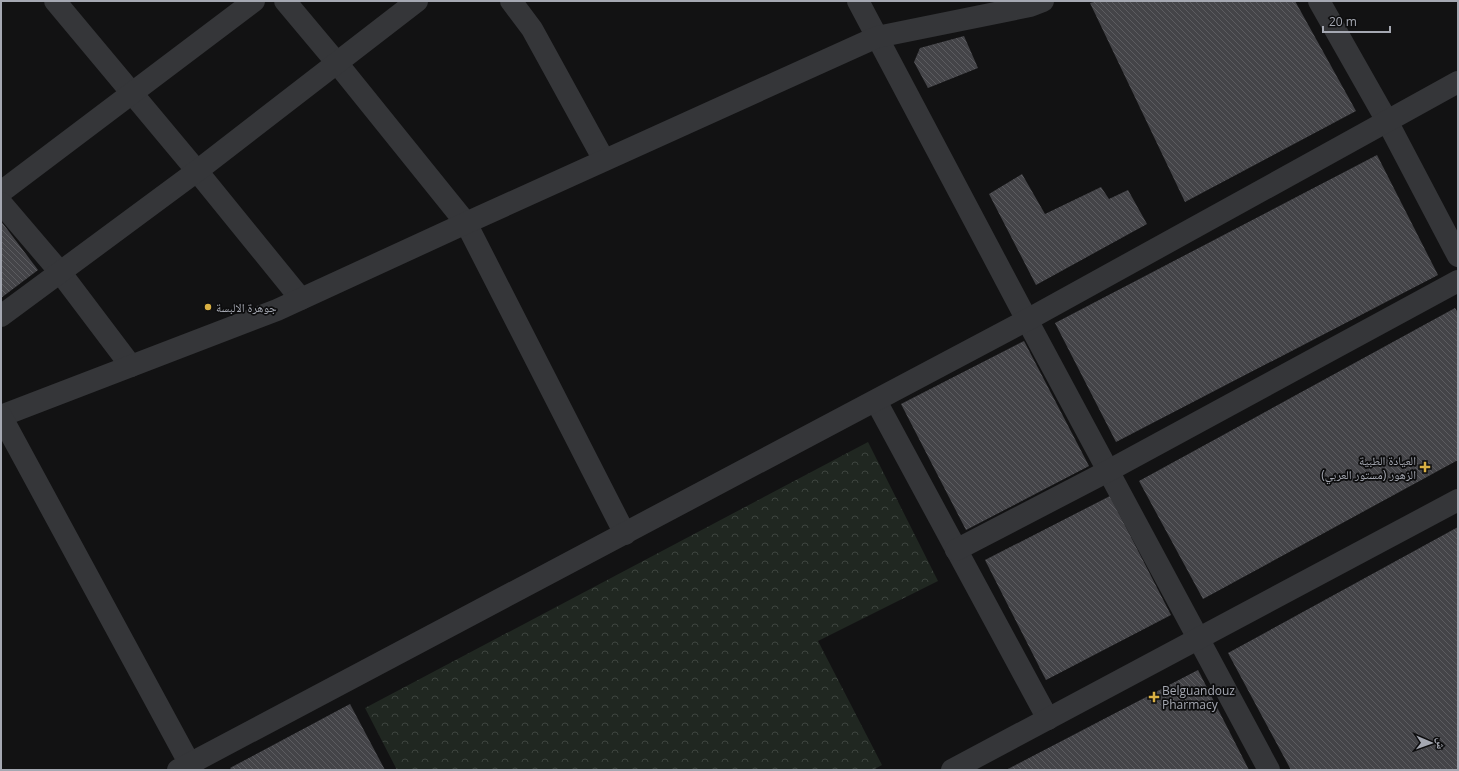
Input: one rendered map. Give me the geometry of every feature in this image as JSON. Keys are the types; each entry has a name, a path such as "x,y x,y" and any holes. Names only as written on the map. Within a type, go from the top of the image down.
{"street":[{"path":"55,1 301,299"},
{"path":"1,192 254,1"},
{"path":"285,1 466,223 625,534"},
{"path":"1,316 196,171 417,1"},
{"path":"511,1 532,30 604,160"},
{"path":"858,1 1027,320 1269,770"},
{"path":"1043,1 1030,6 877,38 604,160 277,310 1,416 187,768 1027,320 1458,82"},
{"path":"1319,1 1387,121 1458,256"},
{"path":"1,203 60,272 131,366"},
{"path":"956,550 1108,471 1458,281"},
{"path":"876,401 1048,719"},
{"path":"952,770 1458,500"}],"green space":[{"path":"868,442 938,581 818,641 882,765 873,770 397,770 365,708"}],"building":[{"path":"1098,1 1295,1 1356,111 1185,202 1090,3"},
{"path":"964,36 978,68 928,88 914,62 920,48"},
{"path":"1377,155 1438,275 1116,442 1055,323"},
{"path":"1022,174 1045,214 1101,187 1109,199 1128,190 1147,224 1036,285 989,194"},
{"path":"1,221 38,270 1,298"},
{"path":"1455,308 1458,313 1458,460 1203,599 1139,481"},
{"path":"1024,341 1089,466 966,530 901,404"},
{"path":"1110,496 1171,615 1046,680 985,560"},
{"path":"1458,527 1458,770 1291,770 1228,653"},
{"path":"1198,670 1249,770 1006,770"},
{"path":"350,704 385,770 232,770 230,768"}],"place":[{"name":"جوهرة الالبسة","path":"208,307"},
{"name":"العيادة الطبية الزهور (مستور العربي)","path":"1425,467"},
{"name":"Belguandouz Pharmacy","path":"1154,697"}]}
